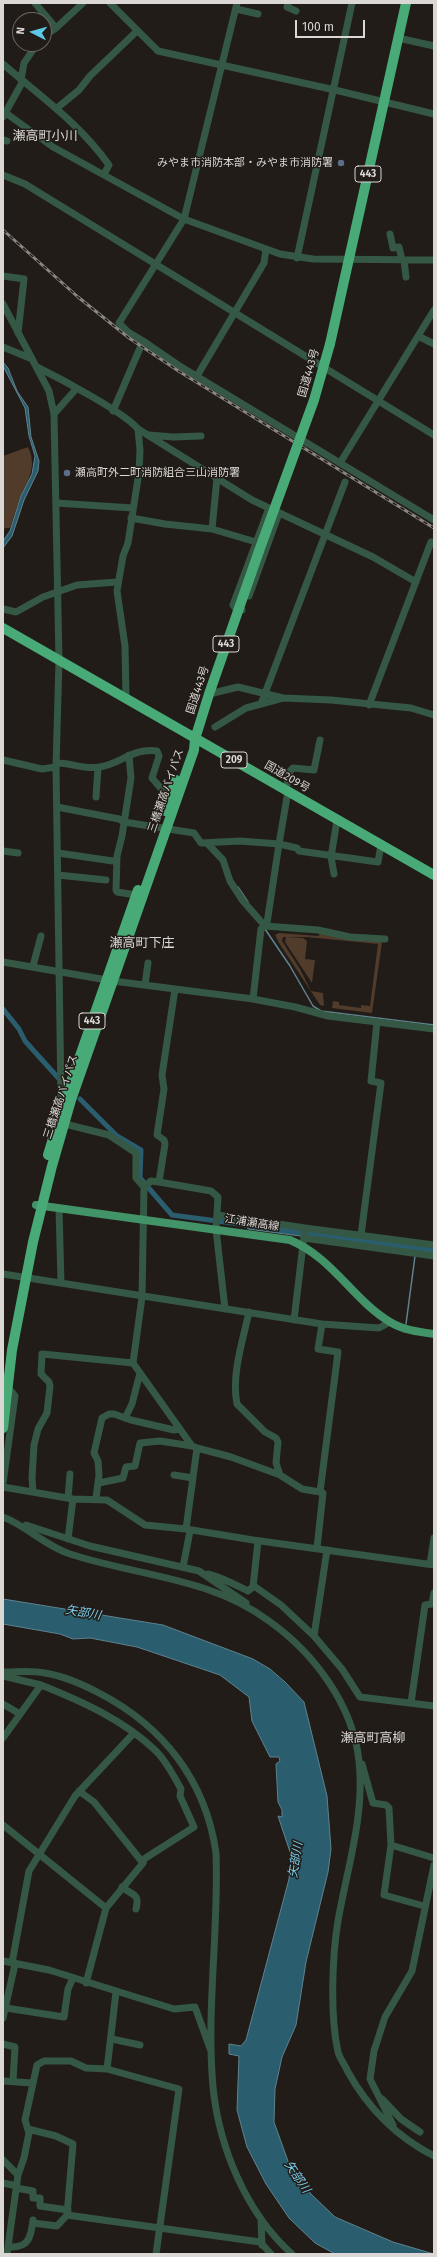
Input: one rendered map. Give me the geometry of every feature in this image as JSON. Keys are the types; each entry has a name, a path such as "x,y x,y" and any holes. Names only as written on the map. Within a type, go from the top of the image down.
{"highway":[{"name":"国道443号","path":"195,739 258,546 314,400 330,344 406,3"},
{"name":"国道209号","path":"3,628 434,875"},
{"name":"三橋瀬高バイパス","path":"3,1381 38,1205 61,1123 163,827 170,795 189,747 195,739"},
{"name":"三橋瀬高バイパス","path":"61,1123 65,1099 110,981 136,894 194,750 195,739"},
{"name":"三橋瀬高バイパス","path":"3,1428 5,1392 23,1277"}],"main road":[{"name":"江浦瀬高線","path":"38,1205 276,1237 304,1235 314,1253 390,1322 411,1330 434,1334"}],"street":[{"path":"35,3 56,28"},
{"path":"52,31 83,3"},
{"path":"111,3 158,51 434,114"},
{"path":"288,3 287,6 296,12"},
{"path":"297,258 352,3"},
{"path":"258,14 236,6 223,67 184,219 119,323 128,332 197,376 434,520"},
{"path":"57,108 79,90 90,76 137,31"},
{"path":"398,38 434,46"},
{"path":"32,52 24,63 22,80 4,114 53,147 184,219 266,249 297,258 349,260 434,260"},
{"path":"3,64 57,108 92,142 109,165 104,174"},
{"path":"3,175 25,184 434,435"},
{"path":"390,234 393,248 399,247 406,277"},
{"path":"197,376 264,263 266,249"},
{"path":"3,276 24,280 18,333"},
{"path":"3,304 49,391 54,414 59,660 56,765 58,972 61,1097 65,1099"},
{"path":"340,463 377,400 434,310"},
{"path":"418,336 434,344"},
{"path":"114,411 143,341"},
{"path":"3,347 32,359"},
{"path":"36,367 114,411 134,424 138,430 252,500 373,557 416,582"},
{"path":"54,414 76,389"},
{"path":"126,698 124,646 117,582 123,556 128,543 140,462 138,430"},
{"path":"146,434 173,437 201,436"},
{"path":"212,529 217,478"},
{"path":"261,704 345,482"},
{"path":"56,503 133,508"},
{"path":"131,518 165,524 212,529 258,546 269,508"},
{"path":"237,610 243,610 279,513"},
{"path":"369,706 431,542"},
{"path":"3,609 16,612 43,597 77,585 117,582"},
{"path":"209,694 238,687 266,692 283,698 331,700 369,706 411,708 434,715"},
{"path":"215,727 246,708 283,698"},
{"path":"253,999 263,927 267,923 280,844 289,772 292,768 314,770 320,740"},
{"path":"3,760 42,769 70,763 98,768 139,751 157,751 159,756 152,778 166,793 170,795"},
{"path":"129,756 131,778 117,856 116,890 117,892 136,894"},
{"path":"96,797 98,768"},
{"path":"57,807 119,819 124,822 194,833 201,843 214,841 240,841 280,844 297,848 299,851 331,857 378,862 381,845"},
{"path":"334,874 331,857 338,820"},
{"path":"207,843 223,860 230,881 263,927 318,930 350,937 385,939"},
{"path":"3,851 18,853"},
{"path":"58,852 113,861"},
{"path":"58,875 106,880"},
{"path":"33,966 41,936"},
{"path":"3,962 33,966 110,981 253,999 295,1007 328,1016 434,1029"},
{"path":"145,985 148,963"},
{"path":"159,1182 165,1144 164,1140 157,1135 164,1089 162,1075 175,989"},
{"path":"361,1235 381,1083 371,1080 378,1022"},
{"path":"61,1123 110,1135 136,1153 136,1178 145,1185 159,1182 211,1191 218,1197 216,1229 225,1309"},
{"path":"145,1185 142,1220 142,1297 133,1363 180,1429 195,1447 188,1530 183,1567"},
{"path":"59,1208 61,1283"},
{"path":"218,1215 304,1235 434,1256"},
{"path":"304,1235 361,1235 434,1245"},
{"path":"294,1320 304,1235"},
{"path":"3,1274 322,1324 379,1328 390,1322"},
{"path":"249,1312 239,1362 236,1398 237,1404 265,1432 276,1438 278,1442 276,1463 280,1475"},
{"path":"320,1492 338,1352 318,1349 322,1324"},
{"path":"33,1492 32,1478 34,1445 38,1429 47,1413 50,1386 49,1382 41,1374 42,1354 133,1363"},
{"path":"125,1418 132,1404 140,1373"},
{"path":"3,1483 15,1396 12,1392 5,1392"},
{"path":"96,1498 99,1483 98,1461 94,1452 102,1418 109,1414 174,1430 180,1429"},
{"path":"99,1483 123,1478 126,1468 135,1466 140,1443 160,1441 195,1447 231,1457 280,1475 302,1488 323,1493 317,1548"},
{"path":"68,1539 70,1474"},
{"path":"174,1475 193,1478"},
{"path":"3,1487 70,1499 96,1498 107,1500 145,1525 432,1565 434,1538"},
{"path":"3,1517 68,1539 226,1579 248,1591 252,1587 258,1541"},
{"path":"17,1522 58,1550 181,1580 223,1595 251,1609 290,1638 330,1684 351,1726 359,1760 360,1783 354,1837 334,1945 334,2007 340,2057 364,2096 380,2116 399,2133 434,2156"},
{"path":"314,1636 327,1550"},
{"path":"198,1571 244,1601 251,1609"},
{"path":"252,1587 254,1586 281,1605 314,1636 342,1669 360,1697 434,1706"},
{"path":"411,1703 425,1605 432,1604 434,1593"},
{"path":"3,1672 30,1671 61,1676 111,1699 140,1719 165,1740 180,1759 193,1780 208,1815 216,1853 212,2053 215,2101 223,2134 241,2183 261,2218 292,2254"},
{"path":"3,1676 41,1685 80,1700 112,1718 156,1751 169,1768 181,1789 180,1796 194,1827 144,1859 143,1863 106,1908 86,1983"},
{"path":"3,1738 41,1685"},
{"path":"3,1704 20,1714"},
{"path":"3,2018 6,2008 29,1871 79,1791 133,1734"},
{"path":"359,1760 362,1764 373,1803 386,1805 389,1808 391,1845 384,1895 424,1906"},
{"path":"79,1791 94,1802 143,1863"},
{"path":"3,1825 106,1908"},
{"path":"391,1845 434,1858"},
{"path":"399,2133 375,2092 370,2079 374,2051 385,2017 412,1971 424,1906 433,1869"},
{"path":"122,1887 137,1896 138,1899 136,1909"},
{"path":"3,1961 50,1970 86,1983 174,2009 195,2007 198,2011 205,2039 212,2053"},
{"path":"6,2008 64,2017 68,1989 73,1978"},
{"path":"107,2069 112,2039 116,1992"},
{"path":"112,2039 140,2045"},
{"path":"3,2044 15,2047 13,2081"},
{"path":"28,2129 56,2136 73,2144 68,2212 57,2226 33,2221 32,2232 26,2242 22,2246 6,2250 18,2175 24,2158 28,2129 25,2120 37,2065 44,2061 65,2061 86,2068 107,2069 179,2088 156,2254"},
{"path":"3,2081 32,2083"},
{"path":"375,2092 402,2119 420,2132"},
{"path":"3,2160 18,2175"},
{"path":"3,2183 33,2191 33,2198 40,2198 40,2206 160,2228 260,2242 271,2254"},
{"path":"261,2218 262,2245"}],"shaded area":[{"path":"28,447 31,455 32,468 10,528 5,528 3,533 3,456"},
{"path":"279,933 318,936 321,933 382,942 372,1013 332,1008 333,1001 339,1002 339,1005 361,1008 361,1005 370,1006 378,944 307,937 283,937 282,941 300,969 311,991 323,993 324,1006 320,1005 279,943 275,935"},
{"path":"286,937 303,938 307,941 305,959 315,960 312,983 285,942"}],"water":[{"path":"3,362 8,368 17,391 28,407 31,437 39,461 38,471 24,500 12,536 3,548 3,541 10,531 21,496 32,474 35,456 29,436 25,408 3,366"},
{"path":"249,1222 434,1247 434,1254 248,1229"},
{"name":"矢部川","path":"3,1599 163,1625 253,1659 270,1669 304,1702 327,1796 331,1849 328,1872 306,1962 296,2025 282,2057 275,2089 274,2122 289,2164 311,2194 335,2217 393,2242 434,2254 335,2254 315,2243 289,2218 266,2184 247,2147 237,2110 239,2056 229,2054 229,2044 241,2046 246,2040 289,1879 291,1855 278,1816 282,1817 282,1810 278,1802 276,1764 280,1761 279,1757 270,1757 252,1721 249,1697 220,1675 137,1647 90,1638 73,1639 60,1634 3,1624"}],"waterway":[{"path":"238,887 248,902"},
{"path":"265,929 290,966 313,1006 321,1011 434,1025"},
{"path":"3,1009 19,1029 25,1041 61,1081"},
{"path":"80,1099 117,1136 141,1150 140,1178 172,1215 255,1226"},
{"path":"406,1324 415,1256"}],"railway":[{"path":"3,230 78,297 129,338 180,372 434,528"}],"place":[{"name":"みやま市消防本部・みやま市消防署","path":"341,163"},
{"name":"瀬高町外二町消防組合三山消防署","path":"67,473"}],"district":[{"name":"瀬高町小川","path":"45,136"},
{"name":"瀬高町下庄","path":"142,943"},
{"name":"瀬高町高柳","path":"373,1738"}]}
